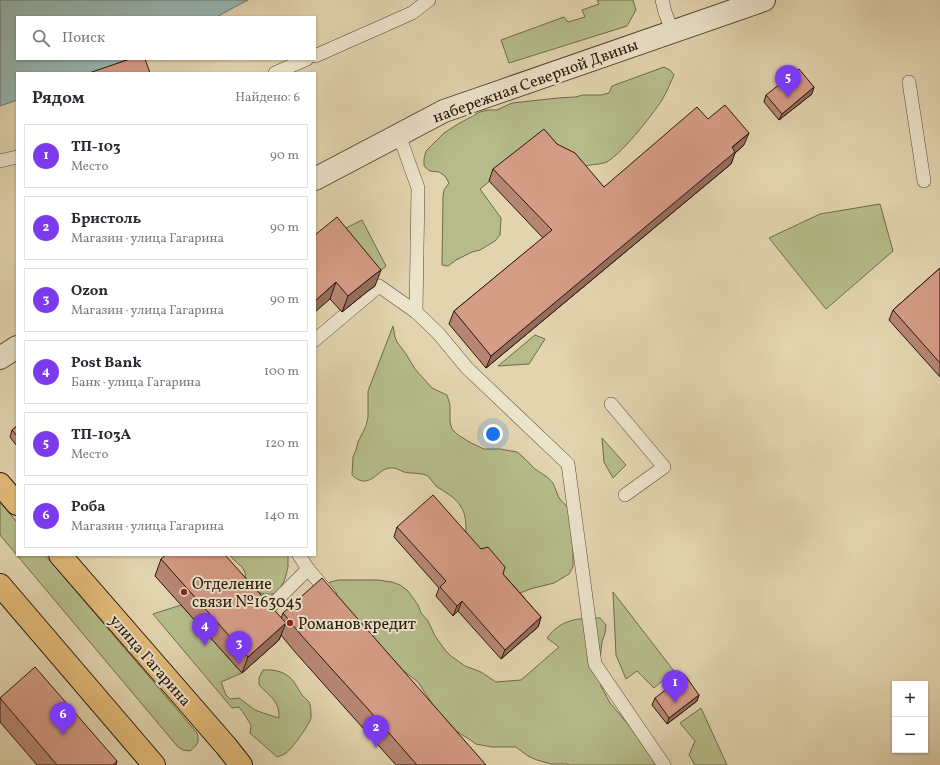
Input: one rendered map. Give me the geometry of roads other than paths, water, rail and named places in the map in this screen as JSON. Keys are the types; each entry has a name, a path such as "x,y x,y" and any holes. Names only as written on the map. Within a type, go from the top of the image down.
{"main road":[{"path":"0,484 16,503"},
{"name":"улица Гагарина","path":"61,556 226,746 240,765"},
{"path":"0,585 154,765"}],"street":[{"name":"набережная Северной Двины","path":"316,178 444,110 764,0"},
{"path":"0,358 16,348"}],"lane":[{"path":"316,56 412,13 428,0"},
{"path":"662,0 672,31"},
{"path":"277,72 305,60"},
{"path":"909,82 924,181"},
{"path":"399,135 418,188 416,312"},
{"path":"0,161 16,157"},
{"path":"316,339 379,286 416,312 438,333 467,368 568,464 595,664 664,765"},
{"path":"611,404 664,467 625,496"},
{"path":"300,556 308,569 338,605"},
{"path":"252,593 268,609 308,569"}],"water":[{"path":"0,0 248,0 218,16 16,16 16,60 126,60 96,72 16,72 16,100 0,106"}],"place":[{"name":"ТП-103А","path":"788,98"},
{"name":"Отделение связи №163045","path":"184,592"},
{"name":"Романов кредит","path":"290,623"},
{"name":"Post Bank","path":"205,646"},
{"name":"Ozon","path":"239,664"},
{"name":"ТП-103","path":"675,703"},
{"name":"Роба","path":"63,735"},
{"name":"Бристоль","path":"376,748"}]}
